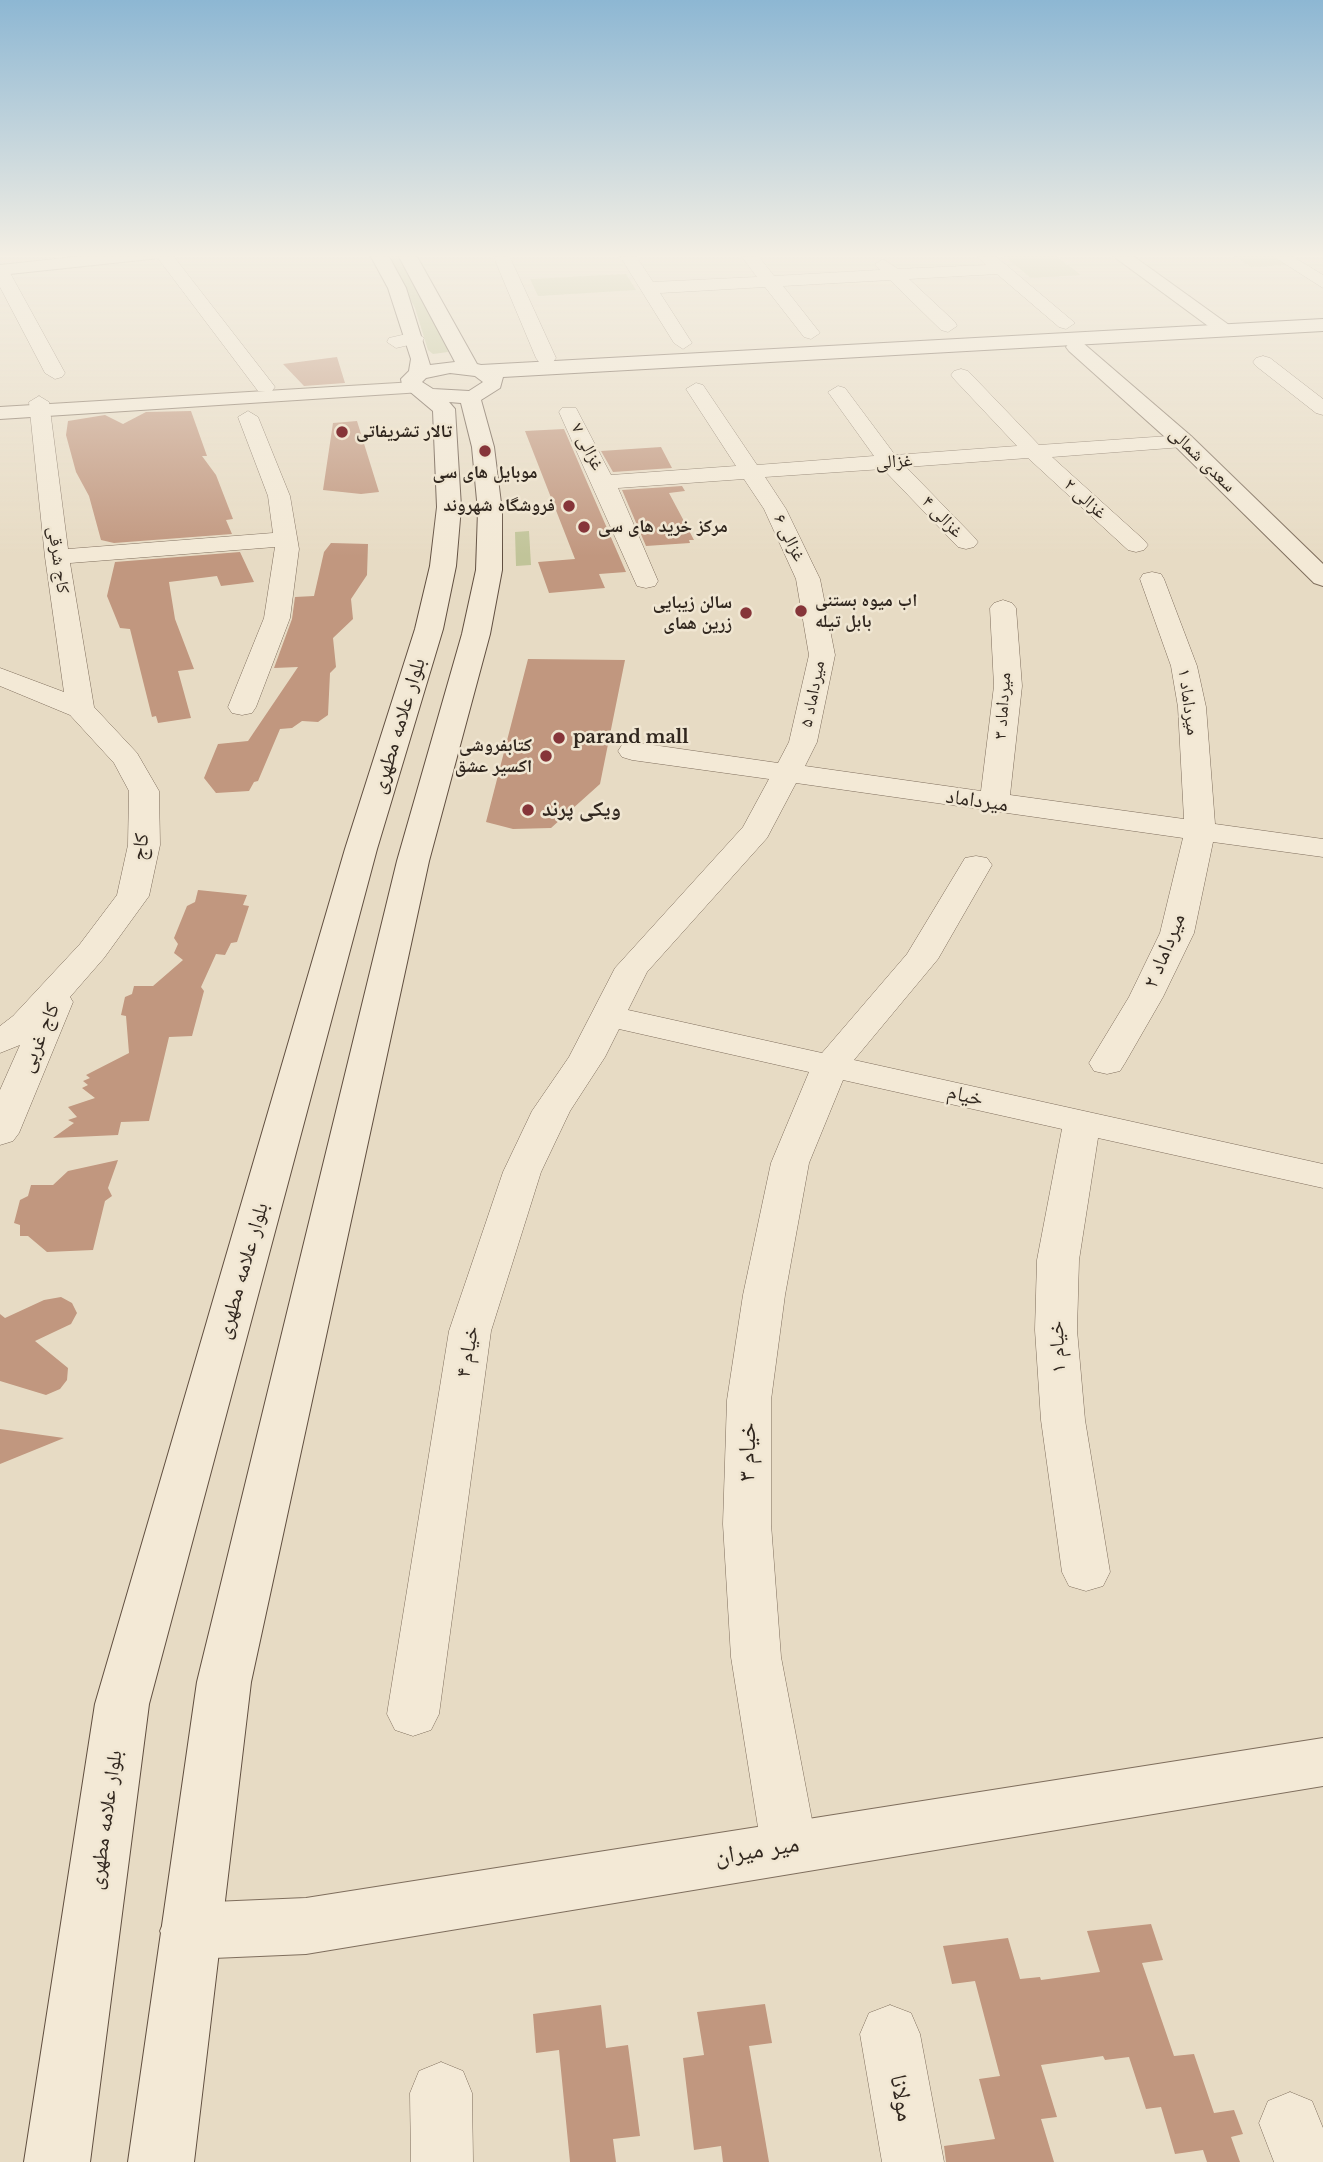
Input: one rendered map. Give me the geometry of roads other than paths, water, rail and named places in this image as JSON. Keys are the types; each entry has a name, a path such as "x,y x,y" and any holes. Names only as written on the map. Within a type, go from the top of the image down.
{"main road":[{"name":"بلوار علامه مطهری","path":"162,2162 224,1682 411,870 476,634 489,569 490,511 483,447 476,413 417,354"},
{"name":"بلوار علامه مطهری","path":"57,2162 122,1704 361,849 429,629 443,566 449,507 444,409 447,383 438,354"},
{"path":"0,404 38,406 447,383 559,369 817,354"},
{"path":"559,369 914,354"},
{"name":"سعدی شمالی","path":"1084,354 1183,441 1322,576"},
{"path":"0,413 38,406 265,387 447,383"},
{"name":"میر میران","path":"190,1931 306,1926 1323,1762"}],"street":[{"path":"45,354 55,373"},
{"path":"239,354 265,387"},
{"path":"551,354 559,369"},
{"path":"1263,362 1323,409"},
{"name":"غزالی ۲","path":"961,375 1034,452 1136,545"},
{"name":"غزالی ۶","path":"696,389 751,472 791,541 808,579 816,610"},
{"name":"غزالی ۴","path":"838,392 889,462 966,542"},
{"name":"کاج شرقی","path":"38,406 80,709"},
{"name":"غزالی ۷","path":"569,412 604,482 646,581"},
{"path":"242,706 277,618 286,539 279,496 248,417"},
{"name":"غزالی","path":"604,482 1183,441"},
{"path":"57,557 286,539"},
{"name":"میرداماد ۱","path":"1152,579 1184,666 1192,707 1200,830"},
{"name":"میرداماد ۳","path":"994,803 1008,686 1003,608"},
{"name":"میرداماد ۵","path":"607,1016 632,968 756,831 803,742 815,698 822,654 816,610"},
{"name":"کاج","path":"0,676 80,709 127,759 144,791 144,845 132,896 92,951 64,982 26,1024 0,1042"},
{"name":"میرداماد","path":"632,751 1323,848"},
{"name":"میرداماد ۲","path":"1107,1063 1146,997 1177,933 1200,830"},
{"name":"خیام ۳","path":"789,1846 756,1657 747,1524 749,1400 764,1294 790,1163 830,1066 921,959 976,865"},
{"name":"کاج غربی","path":"0,1133 64,982"},
{"name":"خیام","path":"607,1016 1323,1176"},
{"name":"خیام ۴","path":"413,1714 470,1331 522,1172 551,1111 587,1057 607,1016"},
{"name":"خیام ۱","path":"1082,1122 1058,1260 1056,1330 1063,1420 1086,1572"},
{"name":"مولانا","path":"890,2034 913,2162"},
{"path":"441,2093 442,2162"}],"place":[{"name":"تالار تشریفاتی","path":"342,432"},
{"name":"موبایل های سی","path":"485,451"},
{"name":"فروشگاه شهروند","path":"569,506"},
{"name":"مرکز خرید های سی","path":"584,527"},
{"name":"اب میوه بستنی بابل تیله","path":"801,611"},
{"name":"سالن زیبایی زرین همای","path":"746,613"},
{"name":"parand mall","path":"559,738"},
{"name":"کتابفروشی اکسیر عشق","path":"546,756"},
{"name":"ویکی پرند","path":"528,810"}]}
